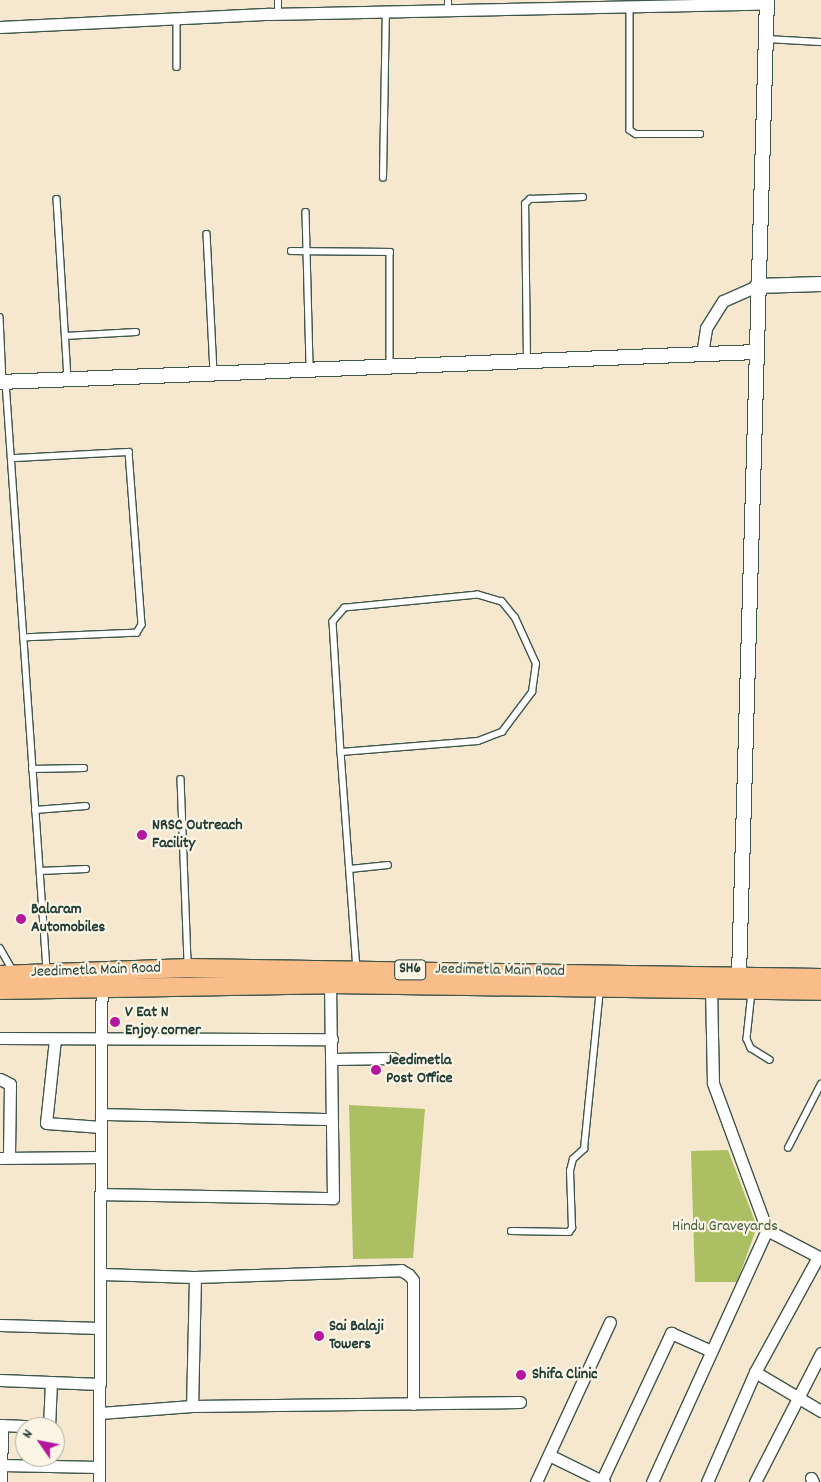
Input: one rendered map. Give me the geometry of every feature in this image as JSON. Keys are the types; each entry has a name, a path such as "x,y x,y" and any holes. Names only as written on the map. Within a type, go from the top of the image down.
{"main road":[{"name":"Jeedimetla Main Road","path":"8,975 189,968 357,969 821,978"},
{"name":"Jeedimetla Main Road","path":"0,990 102,985 330,984 821,991"}],"street":[{"path":"0,27 278,14 386,12 448,6 602,4 630,7 678,3 767,2 757,286 739,976"},
{"path":"702,354 706,328 723,301 757,286 821,284"},
{"path":"3,382 756,352"},
{"path":"101,1194 333,1198 330,1119 332,1039 330,984"},
{"path":"99,1482 102,985"},
{"path":"707,1482 755,1372 820,1257 766,1230 713,1083 711,988"},
{"path":"0,1038 101,1040 332,1039"},
{"path":"55,1039 46,1124 101,1127"},
{"path":"332,1059 393,1058"},
{"path":"0,1079 10,1084 4,1158 101,1157"},
{"path":"101,1114 330,1119"},
{"path":"652,1482 766,1230"},
{"path":"100,1274 195,1277 401,1270 413,1280 413,1404"},
{"path":"192,1406 195,1277"},
{"path":"536,1482 610,1322"},
{"path":"0,1325 100,1328"},
{"path":"549,1455 602,1482 671,1333 711,1351"},
{"path":"755,1482 821,1354"},
{"path":"755,1372 821,1411"},
{"path":"0,1380 100,1384"},
{"path":"49,1417 51,1382"},
{"path":"100,1413 192,1406 520,1402"},
{"path":"1,1482 1,1425 15,1426"},
{"path":"65,1463 99,1467"},
{"path":"1,1465 15,1464"}],"lane":[{"path":"278,0 278,14"},
{"path":"630,7 630,130 636,134 700,134"},
{"path":"383,178 386,12"},
{"path":"177,18 177,67"},
{"path":"766,39 821,42"},
{"path":"527,361 525,204 530,199 583,197"},
{"path":"58,200 68,379"},
{"path":"306,212 310,370"},
{"path":"207,234 214,373"},
{"path":"290,251 390,252 390,366"},
{"path":"0,317 3,382 14,458 32,769 47,972"},
{"path":"65,336 136,332"},
{"path":"14,458 130,452 142,625 137,633 24,638"},
{"path":"341,752 478,741 502,732 532,692 536,664 515,618 502,602 478,595 341,611 332,625 341,752 350,868 357,969"},
{"path":"32,769 84,768"},
{"path":"180,780 189,968"},
{"path":"35,810 86,806"},
{"path":"350,868 388,865"},
{"path":"40,871 86,869"},
{"path":"0,948 8,975"},
{"path":"511,1231 569,1232 572,1228 570,1172 573,1159 584,1149 600,987"},
{"path":"753,990 747,1039 751,1048 770,1060"},
{"path":"788,1148 821,1084"}],"green space":[{"path":"349,1105 425,1109 413,1258 353,1259"},
{"name":"Hindu Graveyards","path":"728,1150 757,1227 737,1282 695,1282 691,1151"}],"place":[{"name":"NRSC Outreach Facility","path":"142,835"},
{"name":"Balaram Automobiles","path":"21,919"},
{"name":"V Eat N Enjoy corner","path":"115,1022"},
{"name":"Jeedimetla Post Office","path":"376,1070"},
{"name":"Sai Balaji Towers","path":"319,1336"},
{"name":"Shifa Clinic","path":"521,1375"}]}
